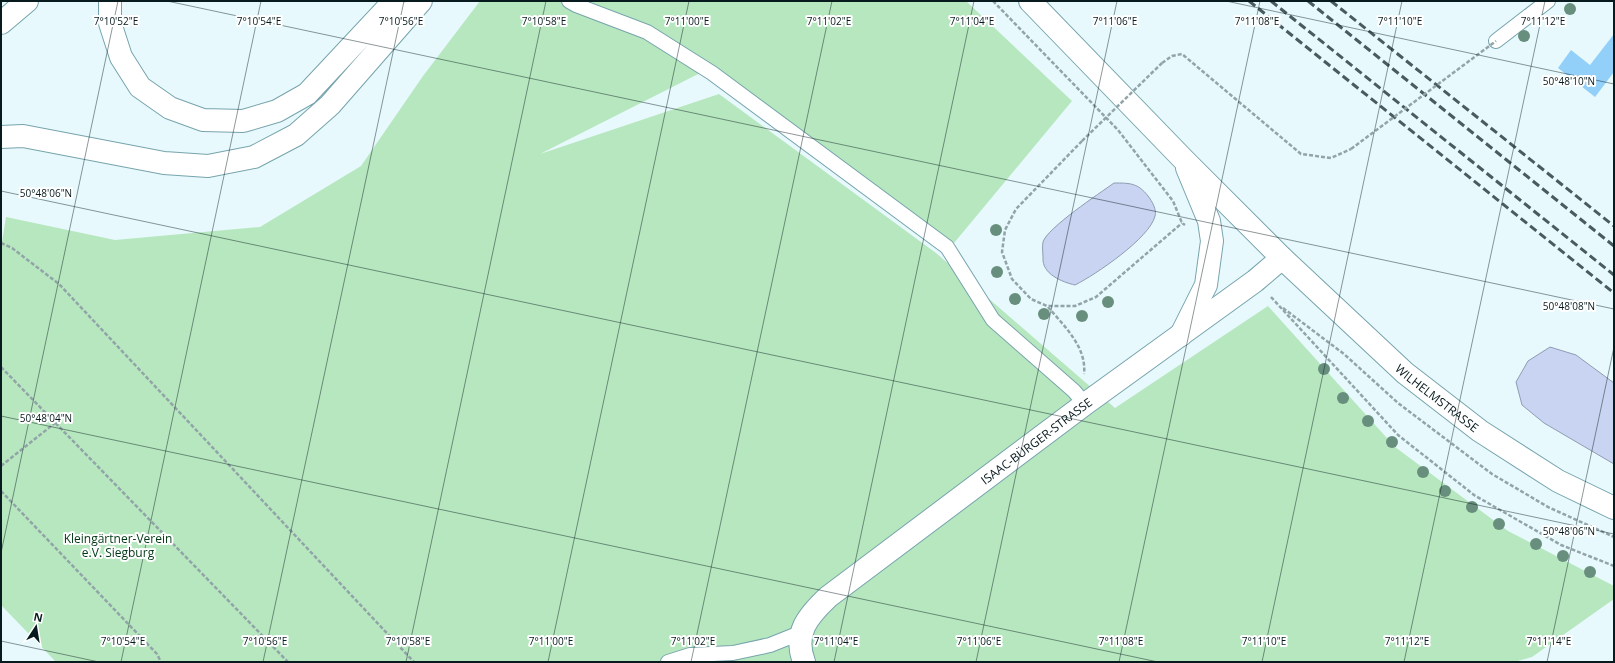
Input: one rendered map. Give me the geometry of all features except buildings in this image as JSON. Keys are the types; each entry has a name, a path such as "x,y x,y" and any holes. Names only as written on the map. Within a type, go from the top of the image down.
{"main road":[{"path":"1,23 27,1"},
{"path":"110,1 110,23 121,56 140,87 170,108 204,120 243,121 277,111 307,94 394,1"},
{"path":"1,137 23,136 171,164 208,166 254,157 296,135 330,105 421,1"},
{"name":"WILHELMSTRASSE","path":"1030,1 1184,160 1282,258 1406,373 1480,431 1558,481 1614,508"},
{"path":"1181,335 1206,285 1212,241 1209,221 1184,160"},
{"name":"ISAAC-BÜRGER-STRASSE","path":"800,633 811,614 828,597 1080,398 1181,335 1255,281 1282,258"},
{"path":"800,633 801,653 804,662"}],"lane":[{"path":"569,1 647,32 712,73 947,247 993,320 1080,398"},
{"path":"1496,41 1548,1"},
{"path":"668,662 690,655 733,653 770,645 800,633"}],"path":[{"path":"993,1 1118,130 1173,201 1182,223 1212,241"},
{"path":"1182,223 1096,297 1075,306 1047,306 1031,299 1012,279 1002,252 1005,230 1016,209 1082,141 1162,63 1172,56 1182,54 1301,154 1331,158 1351,149 1496,41"},
{"path":"1,244 12,248 59,284 414,662"},
{"path":"1255,281 1398,434 1474,495 1561,545 1614,566"},
{"path":"1047,306 1071,335 1081,350 1085,363 1080,398"},
{"path":"1,367 288,662"},
{"path":"1,466 55,423"},
{"path":"1,491 157,654 161,662"}],"green space":[{"name":"Kleingärtner-Verein e.V. Siegburg","path":"480,1 966,1 1072,101 954,243 714,66 540,154 719,94 936,253 1115,408 1268,306 1395,447 1508,531 1614,586 1614,599 1532,657 1514,662 56,662 1,605 1,248 6,217 115,240 260,227 361,166 423,76"}],"water":[{"path":"1114,183 1125,183 1141,188 1154,206 1155,216 1151,225 1133,245 1121,255 1108,265 1075,285 1064,282 1049,273 1044,264 1043,250 1043,242 1047,236 1054,228 1075,211"},
{"path":"1550,347 1576,355 1614,383 1614,464 1544,423 1522,405 1516,382 1528,361"}],"railway":[{"path":"1249,1 1614,293"},
{"path":"1271,1 1614,275"},
{"path":"1308,1 1614,246"},
{"path":"1331,1 1614,226"}]}
